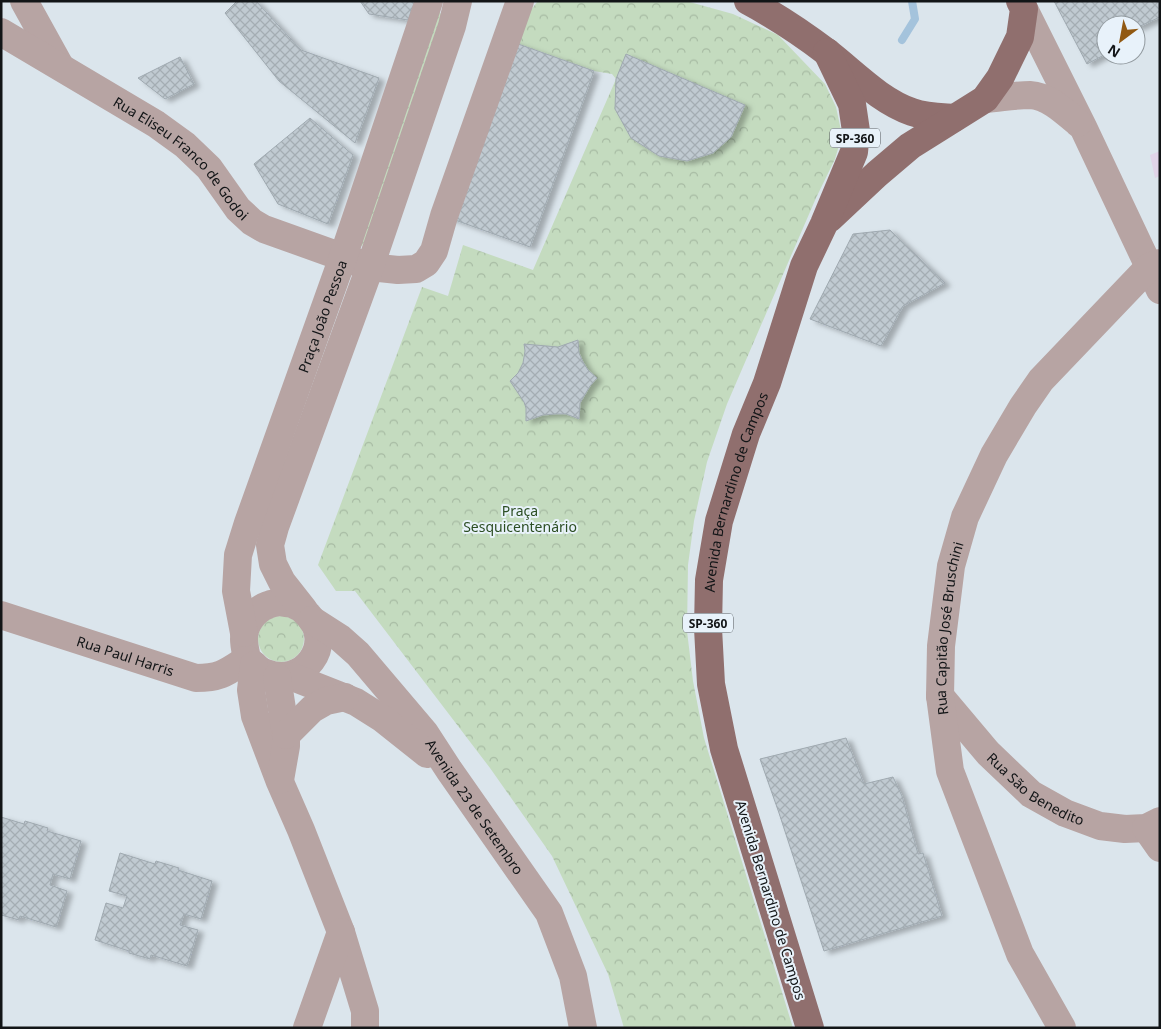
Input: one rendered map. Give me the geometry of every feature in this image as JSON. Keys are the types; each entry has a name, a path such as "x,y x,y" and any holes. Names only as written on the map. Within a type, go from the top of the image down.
{"main road":[{"name":"SP-360","path":"748,1 772,14 827,52 876,92 894,103 910,112 923,116 954,118 985,99 1000,78 1020,37 1022,5"},
{"name":"Avenida Bernardino de Campos","path":"810,1028 724,749 711,684 708,628 709,580 720,521 746,434 767,384 804,266 854,152 856,131 852,104 827,52"},
{"name":"Avenida Bernardino de Campos","path":"824,224 910,146 954,118"}],"street":[{"path":"24,1 60,66"},
{"name":"Praça João Pessoa","path":"280,782 286,735 263,662 236,591 238,555 343,257 429,1"},
{"name":"Praça João Pessoa","path":"308,615 282,582 273,564 270,545 370,267 452,26 458,1"},
{"name":"Rua Eliseu Franco de Godoi","path":"1,32 156,124 185,145 209,168 238,209 252,222 264,229 370,267 398,270 416,269 426,263 434,251 444,216 520,1"},
{"path":"1022,5 1156,273"},
{"path":"985,99 1031,95 1046,99 1062,108 1082,127"},
{"name":"Rua Capitão José Bruschini","path":"1062,1028 1020,954 950,771 940,696 941,646 951,566 965,517 994,455 1023,406 1042,380 1156,273"},
{"path":"263,662 301,671 310,664 316,654 317,630 308,615 293,604 280,602 267,605 256,612 248,621 263,662 251,690 255,716 341,932 365,1011 365,1028"},
{"name":"Rua Paul Harris","path":"1,615 196,678 210,678 263,662"},
{"name":"Avenida 23 de Setembro","path":"308,615 340,638 358,654 425,733 549,913 573,976 583,1028"},
{"path":"263,662 345,697 384,719 449,770"},
{"name":"Rua São Benedito","path":"940,696 988,753 1031,794 1065,813 1100,826 1155,832"},
{"path":"286,735 312,709 326,701 345,697"},
{"path":"307,1028 341,932"}],"shaded area":[{"path":"1160,151 1160,176 1155,178 1150,155"}],"green space":[{"name":"Praça Sesquicentenário","path":"538,1 686,1 733,14 778,35 825,84 836,107 842,135 835,159 816,198 727,404 707,462 694,521 688,565 687,631 693,681 704,738 793,1028 624,1028 608,974 552,856 490,768 355,591 336,591 318,565 422,287 448,296 463,245 533,270 616,79 612,74 594,71 507,40"},
{"path":"439,12 442,15 365,241 362,246 358,246"},
{"path":"286,616 298,622 303,630 303,648 298,656 290,661 276,662 264,656 259,648 258,634 264,622 272,617"}],"building":[{"path":"237,1 256,1 301,50 379,78 355,143 279,81 225,13"},
{"path":"360,1 415,1 408,20 369,14"},
{"path":"1054,1 1160,1 1160,17 1146,23 1146,15 1096,15 1096,59 1087,64"},
{"path":"507,40 594,71 530,247 444,216"},
{"path":"626,54 745,105 731,137 713,153 687,161 659,156 631,138 615,109 616,79"},
{"path":"180,57 194,84 165,99 138,78"},
{"path":"310,118 353,155 328,224 278,204 254,164"},
{"path":"890,230 945,283 903,306 881,346 810,319 853,234"},
{"path":"578,340 579,353 583,362 588,370 597,378 580,403 579,419 566,414 555,414 543,415 526,421 524,402 510,381 518,373 523,363 524,344 558,347"},
{"path":"846,738 864,784 893,777 902,796 918,854 923,853 942,916 824,951 760,759"},
{"path":"1,817 24,824 25,821 48,828 47,831 81,841 70,879 53,874 50,885 67,891 56,927 20,916 19,920 1,915"},
{"path":"120,853 155,864 156,861 179,868 178,870 212,881 201,919 184,914 180,925 198,930 187,966 151,955 150,959 95,940 106,903 123,908 127,896 109,891"}],"waterway":[{"path":"902,40 915,19 912,1"}]}
